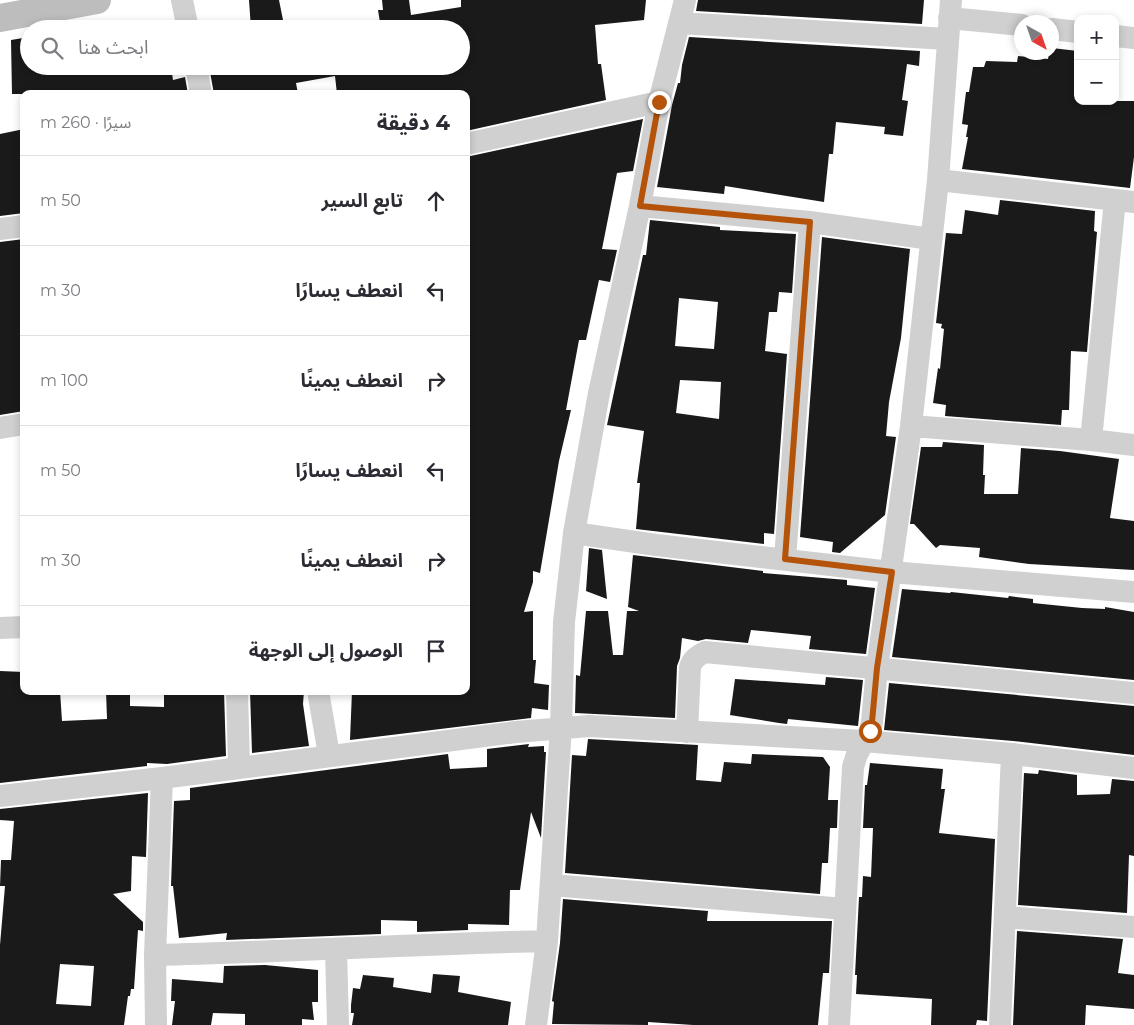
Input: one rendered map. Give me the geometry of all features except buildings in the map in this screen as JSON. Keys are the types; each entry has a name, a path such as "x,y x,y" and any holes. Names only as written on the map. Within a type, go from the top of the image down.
{"street":[{"path":"0,18 97,0"},
{"path":"182,0 186,20"},
{"path":"536,1025 547,941 561,727 564,622 574,533 599,393 640,206 659,102 685,0"},
{"path":"679,23 949,19 1014,25"},
{"path":"840,1025 853,767 857,754 870,731 872,722 877,668 911,426 938,180 949,19"},
{"path":"1059,30 1074,32"},
{"path":"1119,36 1134,38"},
{"path":"198,75 200,90"},
{"path":"470,143 659,102"},
{"path":"938,180 1125,201 1091,440"},
{"path":"640,206 810,222 931,239"},
{"path":"785,559 810,222"},
{"path":"0,229 20,226"},
{"path":"0,428 20,425"},
{"path":"911,426 1134,445"},
{"path":"574,533 656,545 892,572 1134,592"},
{"path":"0,628 20,628"},
{"path":"687,732 690,667 692,661 705,652 1134,693"},
{"path":"237,695 239,767"},
{"path":"319,695 329,755"},
{"path":"0,796 162,778 516,732 588,726 864,740 1134,768"},
{"path":"1000,1025 1012,754"},
{"path":"156,1025 155,955 162,778"},
{"path":"551,885 845,909"},
{"path":"1005,916 1134,927"},
{"path":"155,955 336,949 441,943 547,941"},
{"path":"336,949 338,1025"}],"route":[{"path":"659,102 640,206 810,222 785,559 892,572 877,668 870,731"}]}
